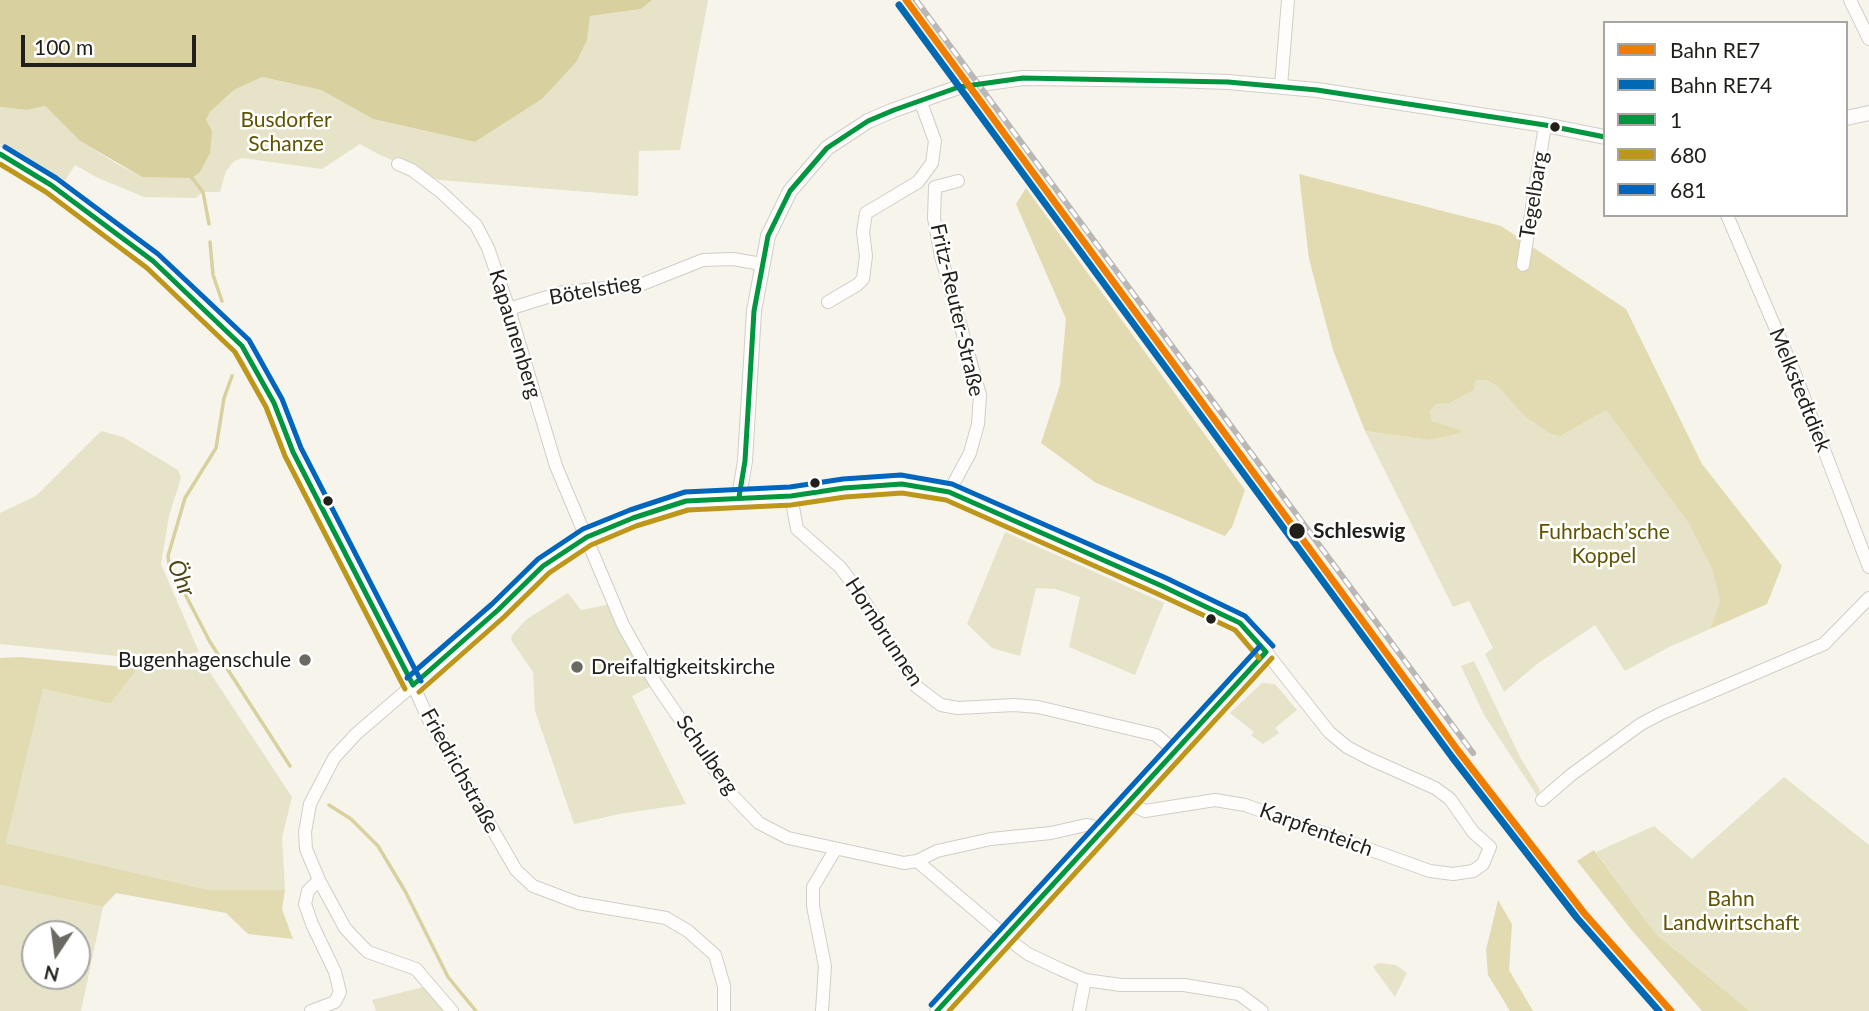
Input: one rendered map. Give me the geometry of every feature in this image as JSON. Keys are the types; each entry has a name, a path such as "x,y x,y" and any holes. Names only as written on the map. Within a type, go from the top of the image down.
{"street":[{"path":"1281,86 1288,0"},
{"path":"1850,0 1869,39"},
{"path":"739,497 745,461 751,346 768,236 790,191 827,148 868,121 959,87 1023,78 1173,80 1281,86 1545,125 1603,137"},
{"path":"828,302 863,279 866,256 863,232 866,214 918,182 932,163 935,141 920,100"},
{"path":"1848,118 1869,113"},
{"name":"Tegelbarg","path":"1523,265 1545,125"},
{"name":"Friedrichstraße","path":"0,154 51,185 153,261 242,346 274,403 293,452 429,720 516,870 533,886 578,903 666,918 688,931 715,955 724,986 724,1011"},
{"name":"Kapaunenberg","path":"398,164 412,170 441,192 476,225 488,248 556,466 587,537"},
{"name":"Fritz-Reuter-Straße","path":"949,492 970,453 978,425 980,395 941,256 934,218 936,187 958,181"},
{"name":"Melkstedtdiek","path":"1728,217 1793,369 1869,567"},
{"name":"Bötelstieg","path":"509,309 563,292 640,285 703,260 733,259 762,264"},
{"path":"452,1011 416,969 368,951 358,943 345,928 319,880 306,849 308,814 315,792 334,758 356,734 488,619 543,566 587,537 633,518 686,501 791,496 844,488 902,484 949,492 1150,580 1240,623 1266,652 937,1011"},
{"name":"Hornbrunnen","path":"791,496 797,529 840,566 916,687 941,705 958,708 1014,705 1038,707 1156,735 1174,750"},
{"name":"Schulberg","path":"587,537 623,625 656,684 733,796 759,822 788,838 895,862 917,861"},
{"path":"1542,800 1571,775 1641,724 1824,644 1869,598"},
{"name":"Karpfenteich","path":"1128,803 1145,811 1215,800 1245,805 1430,871 1453,874 1473,871 1483,864 1490,847 1473,832 1450,799 1435,788 1347,747 1329,732 1266,652"},
{"path":"1101,832 1086,825 1051,833 992,838 937,851 917,861 1028,954 1085,980 1121,985 1184,985 1239,994 1262,1011"},
{"path":"822,1011 825,966 813,906 813,887 835,849"},
{"path":"311,1011 335,1002 340,992 335,972 305,904 308,891 319,880"},
{"path":"1079,1011 1085,980"}],"green space":[{"name":"Busdorfer Schanze","path":"652,0 708,0 680,150 639,151 638,196 439,180 360,144 322,169 242,158 234,161 226,171 220,192 203,192 196,198 144,197 75,165 63,184 0,144 0,107 27,110 45,106 80,141 117,164 142,177 162,177 210,112 234,90 262,77 321,90 373,119 475,142 542,99 587,40 590,16 641,9"},
{"name":"Fuhrbach’sche Koppel","path":"1476,380 1487,380 1498,387 1522,414 1561,436 1606,410 1689,524 1712,569 1720,601 1710,629 1625,671 1595,625 1537,664 1504,692 1485,654 1493,648 1469,601 1453,607 1365,431 1429,440 1461,430 1432,421 1430,411 1436,403 1450,403 1474,390"},
{"path":"101,431 123,437 178,470 181,478 169,516 161,564 199,652 169,656 117,656 0,644 0,513 36,496"},
{"path":"1005,532 1164,603 1135,675 1069,647 1080,597 1055,589 1036,588 1020,656 992,648 967,624"},
{"path":"568,593 581,610 611,604 653,685 632,696 686,804 574,824 535,711 533,672 511,640 512,635 527,619"},
{"path":"201,659 292,797 282,838 285,890 209,890 6,843 43,689 109,704 138,668"},
{"path":"1474,661 1520,757 1540,790 1538,797 1484,715 1461,666"},
{"path":"1262,683 1275,684 1297,710 1275,728 1279,733 1263,744 1251,735 1254,732 1230,713"},
{"name":"Bahn Landwirtschaft","path":"1784,777 1869,845 1869,1011 1750,1011 1656,934 1596,852 1654,826 1692,859"},
{"path":"0,885 103,907 91,964 91,920 21,920 21,990 85,990 81,1011 0,1011"},
{"path":"1379,963 1396,965 1407,973 1395,997 1373,967"},
{"path":"423,987 445,1011 376,1011 372,1000"}],"shaded area":[{"path":"0,0 652,0 641,9 590,16 587,40 576,62 542,99 475,142 373,119 321,90 262,77 234,90 210,112 206,120 212,131 210,153 200,172 192,178 142,177 80,141 45,106 27,110 0,107"},
{"path":"1299,174 1501,226 1626,309 1702,464 1782,566 1767,604 1710,629 1720,601 1712,569 1689,524 1606,410 1561,436 1551,434 1522,414 1498,387 1487,380 1476,380 1474,390 1450,403 1436,404 1430,411 1432,421 1461,430 1461,433 1429,440 1365,431 1333,350 1309,259"},
{"path":"1026,188 1245,490 1232,527 1225,536 1096,483 1041,443 1060,385 1066,319 1016,204"},
{"path":"20,657 138,668 110,704 43,689 6,843 209,890 285,890 282,909 293,939 248,934 226,913 116,893 103,907 0,885 0,658"},
{"path":"1594,850 1656,934 1750,1011 1702,1011 1630,928 1577,861"},
{"path":"1498,900 1512,924 1509,970 1533,1011 1510,1011 1488,975 1486,950"}],"waterway":[{"name":"Öhr","path":"192,178 203,192 209,224"},
{"name":"Öhr","path":"210,242 213,275 222,301"},
{"name":"Öhr","path":"232,376 224,398 216,448 185,498 168,556 169,563 210,642 290,766"},
{"name":"Öhr","path":"329,805 351,819 378,846 405,891 448,977 476,1011"}],"railway":[{"path":"916,0 1473,753"}],"rail line":[{"name":"RE7","path":"906,0 1459,752 1584,913 1671,1011"},
{"name":"RE74","path":"899,5 1452,757 1577,918 1659,1011"}],"transit line":[{"name":"1","path":"739,497 745,461 754,311 768,236 790,191 827,148 868,121 894,110 959,87 1023,78 1228,82 1317,90 1545,125 1603,137"},
{"name":"681","path":"5,147 56,178 158,254 249,340 282,399 301,448 421,681"},
{"name":"1","path":"0,154 51,185 153,261 242,346 274,403 293,452 413,685"},
{"name":"680","path":"0,164 46,192 147,268 235,352 266,407 285,456 405,689"},
{"name":"681","path":"407,678 492,604 538,559 583,529 685,492 790,487 843,479 901,475 952,484 1166,578 1245,616 1273,646"},
{"name":"1","path":"413,685 543,566 587,537 633,518 686,501 791,496 844,488 902,484 949,492 1162,586 1240,623 1266,652"},
{"name":"680","path":"419,692 549,573 591,545 636,526 688,510 791,505 845,497 902,493 946,500 1158,594 1235,630 1259,658"},
{"name":"681","path":"931,1005 1260,646"},
{"name":"1","path":"937,1011 1266,652"},
{"name":"680","path":"949,1011 1272,658"}],"place":[{"name":"Schleswig","path":"1297,531"},
{"name":"Bugenhagenschule","path":"305,660"},
{"name":"Dreifaltigkeitskirche","path":"577,667"}]}
